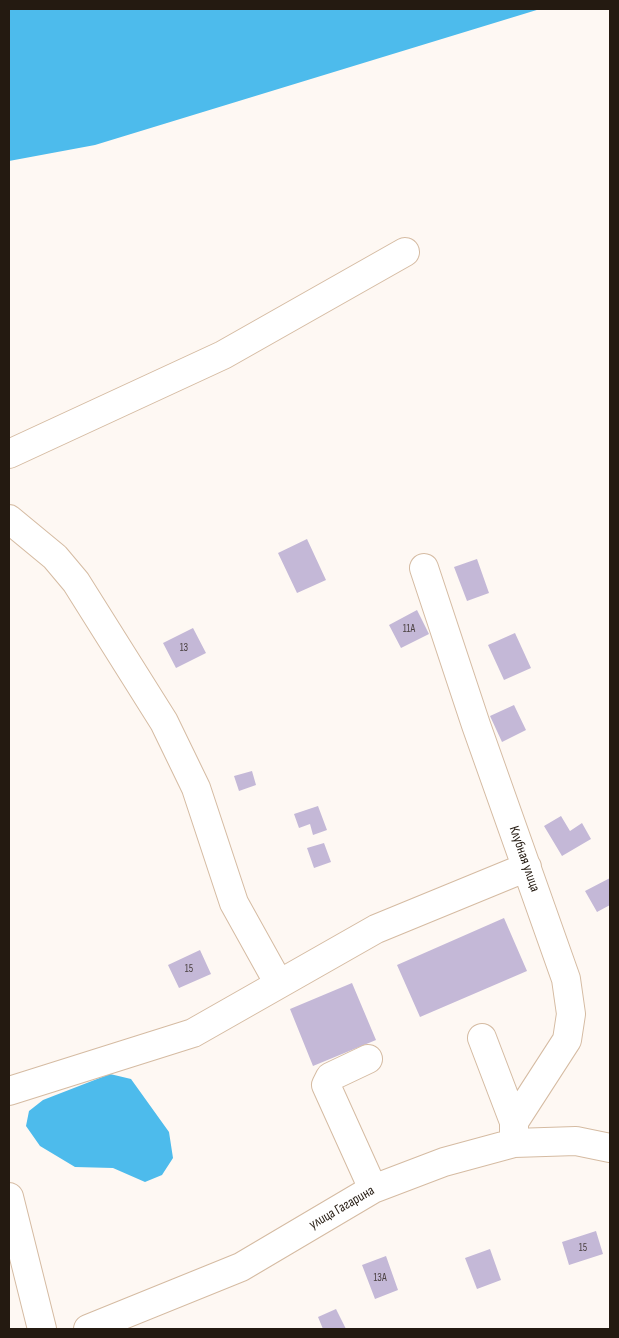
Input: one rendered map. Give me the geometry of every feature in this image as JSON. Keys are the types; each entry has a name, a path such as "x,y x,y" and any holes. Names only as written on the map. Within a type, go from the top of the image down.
{"street":[{"path":"9,454 223,355 405,252"},
{"path":"9,519 55,557 76,582 164,722 196,788 234,904 279,984"},
{"name":"Клубная улица","path":"424,568 566,979 571,1014 568,1040 514,1133"},
{"path":"9,1091 193,1032 376,930 527,867"},
{"path":"482,1038 514,1133"},
{"path":"368,1059 330,1077 326,1085 373,1189"},
{"name":"улица Гагарина","path":"88,1329 241,1267 373,1189 514,1133 576,1141 610,1148"},
{"path":"9,1197 42,1329"}],"water":[{"path":"9,9 540,9 95,145 9,161"},
{"path":"110,1074 131,1079 169,1132 173,1158 162,1175 145,1182 113,1168 75,1167 40,1146 26,1126 29,1111 43,1100"}],"building":[{"path":"307,539 326,580 297,593 278,553"},
{"path":"477,559 489,593 467,601 454,567"},
{"path":"417,610 429,634 401,648 389,625"},
{"path":"193,628 206,653 176,668 163,643"},
{"path":"515,633 531,668 504,680 488,645"},
{"path":"514,705 526,730 502,742 490,716"},
{"path":"252,771 256,785 239,791 234,776"},
{"path":"318,806 327,830 313,835 310,824 299,828 294,814"},
{"path":"561,816 570,831 582,823 591,839 562,856 544,826"},
{"path":"324,843 331,862 314,868 307,848"},
{"path":"610,878 610,905 597,912 585,891"},
{"path":"504,918 527,971 420,1017 397,965"},
{"path":"200,950 211,974 179,988 168,965"},
{"path":"352,983 376,1040 313,1066 290,1009"},
{"path":"596,1231 603,1254 569,1265 562,1242"},
{"path":"490,1249 501,1280 477,1289 465,1258"},
{"path":"386,1256 398,1290 375,1299 362,1265"},
{"path":"336,1309 346,1329 323,1329 318,1317"}]}
